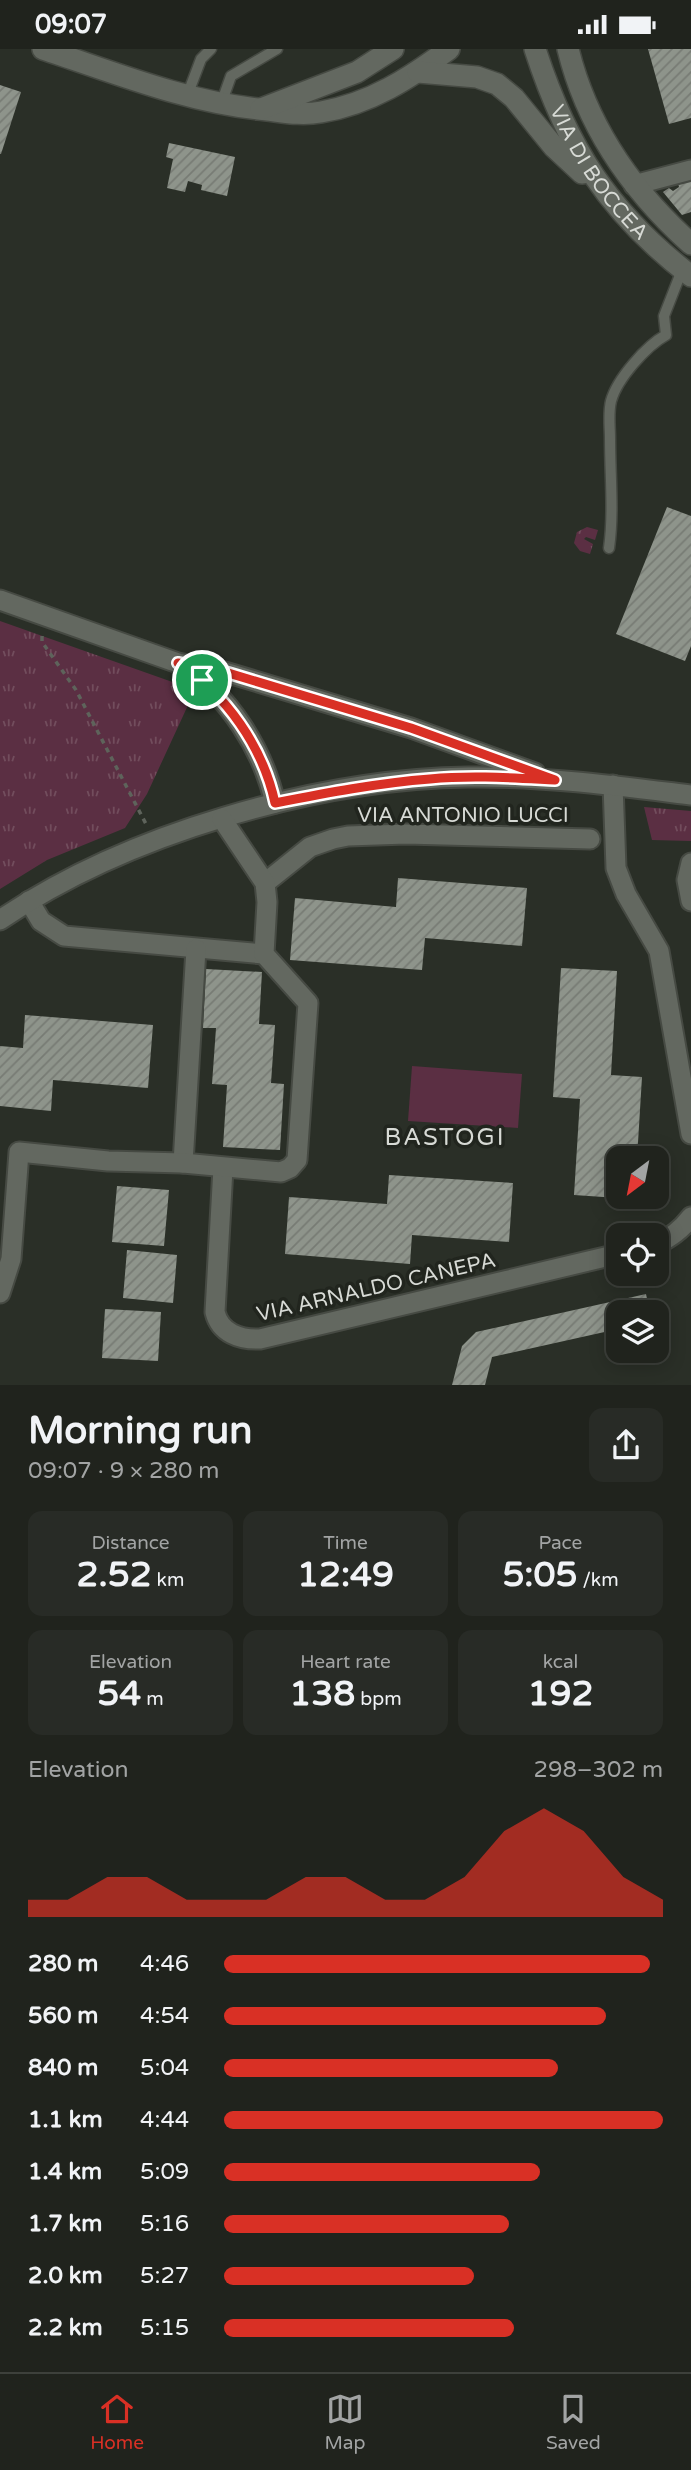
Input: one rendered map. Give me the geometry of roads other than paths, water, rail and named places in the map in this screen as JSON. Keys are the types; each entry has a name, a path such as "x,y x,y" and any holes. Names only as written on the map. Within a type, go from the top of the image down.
{"main road":[{"path":"43,49 220,105 296,114 334,110 368,99 418,72 449,49"},
{"path":"261,109 357,72 393,49"},
{"name":"VIA DI BOCCEA","path":"535,49 576,150 605,194 654,245 687,273"},
{"name":"VIA DI BOCCEA","path":"571,54 584,101 597,130 634,185 656,211 691,244"},
{"path":"418,72 477,77 497,84 528,113 554,146 605,194"}],"street":[{"path":"634,185 691,170"},
{"path":"0,600 178,663 225,672 411,728 555,780"},
{"path":"178,663 212,688 233,715 263,764 275,803"},
{"path":"0,920 82,872 155,842 275,803 431,778 505,777 555,780 691,795"},
{"path":"612,785 616,868 626,894 659,951 691,1134"},
{"path":"222,819 265,883 267,902 264,954"},
{"name":"VIA ANTONIO LUCCI","path":"265,883 310,848 348,836 406,834 590,839"},
{"path":"691,863 687,880 691,901"},
{"path":"0,1293 12,1259 19,1152 281,1172 290,1168 297,1160 308,1003 264,954 64,936 45,926 29,901"},
{"path":"183,1163 196,949"},
{"name":"VIA ARNALDO CANEPA","path":"223,1168 215,1312 218,1322 226,1330 248,1339 260,1339 606,1257"},
{"path":"669,1238 691,1217"}],"lane":[{"path":"187,96 201,59 211,49"},
{"path":"220,105 231,76 277,49"},
{"path":"609,548 612,516 611,401 630,369 658,339 666,335 664,316 687,273"}],"district":[{"name":"BASTOGI","path":"445,1137"}]}
